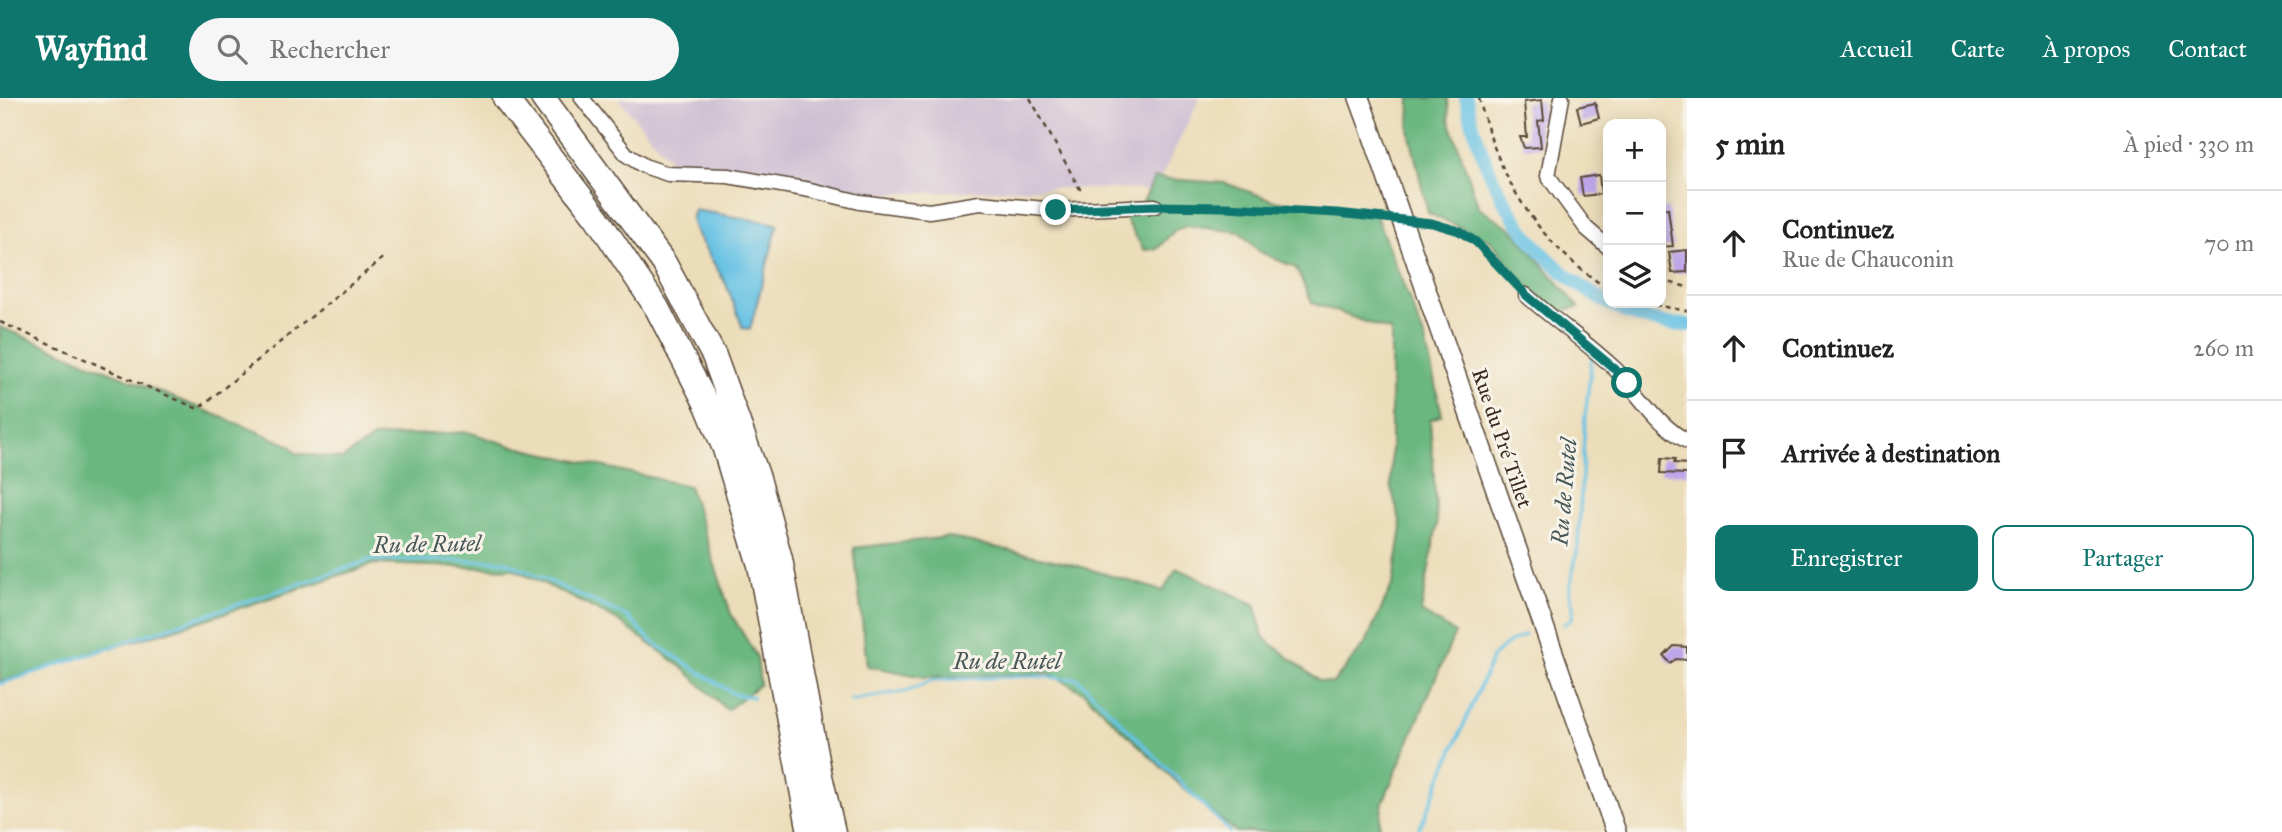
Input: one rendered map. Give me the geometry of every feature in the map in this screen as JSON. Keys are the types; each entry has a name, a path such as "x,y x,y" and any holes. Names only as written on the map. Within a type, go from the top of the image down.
{"highway":[{"path":"505,98 597,219 657,308 696,382 725,449 760,565 810,832"},
{"path":"543,98 664,263 714,356 758,478 779,559 833,832"}],"street":[{"path":"582,98 627,155 644,166 668,174 727,176 810,190 860,202 929,211 980,203 1056,210 1155,206"},
{"name":"Rue du Pré Tillet","path":"1359,98 1616,832"},
{"path":"1562,98 1548,176 1586,228 1606,245"},
{"path":"1526,295 1615,369 1652,413 1675,435 1687,441"}],"path":[{"path":"1030,98 1081,191"},
{"path":"1479,98 1503,172 1517,198 1538,227 1563,254 1603,286"},
{"path":"1155,206 1337,213 1393,219"},
{"path":"1419,222 1459,231 1476,242 1526,295"},
{"path":"0,322 198,409 387,255"},
{"path":"1666,281 1687,287"},
{"path":"1666,307 1687,311"}],"shaded area":[{"path":"618,98 1200,98 1155,190 1049,188 865,195 673,164"}],"green space":[{"path":"1410,98 1448,98 1449,119 1479,208 1511,228 1579,307 1557,311 1529,288 1491,241 1428,213 1409,131"},
{"path":"1154,178 1225,183 1275,201 1374,211 1425,339 1442,415 1430,420 1437,524 1421,612 1455,633 1383,802 1378,832 1236,832 1181,786 1083,692 1049,673 924,677 867,666 854,548 948,537 1072,564 1163,591 1177,568 1256,605 1263,637 1319,681 1333,683 1366,643 1393,583 1402,528 1391,487 1391,331 1312,303 1296,268 1260,252 1240,232 1186,226 1173,232 1157,249 1144,250 1126,220 1126,209 1139,211"},
{"path":"0,327 290,445 296,453 342,459 375,437 468,432 512,446 689,486 731,614 757,657 760,684 727,710 682,667 615,619 515,569 374,564 0,682"}],"water":[{"path":"694,210 778,224 750,329 743,328 726,284 695,231 691,219"}],"building":[{"path":"1542,100 1544,120 1538,121 1541,147 1524,148 1520,137 1527,137 1524,102"},
{"path":"1595,103 1599,118 1581,123 1577,107"},
{"path":"1599,175 1601,194 1583,196 1580,178"},
{"path":"1668,208 1673,246 1666,247"},
{"path":"1687,250 1687,272 1672,273 1669,252"},
{"path":"1662,458 1687,464 1687,474 1661,473"},
{"path":"1674,646 1687,647 1687,660 1676,659 1670,663 1664,656"}],"waterway":[{"path":"1466,98 1477,139 1493,179 1521,227 1539,249 1560,269 1607,303 1633,315 1687,325"},
{"name":"Ru de Rutel","path":"1564,624 1572,619 1573,607 1569,592 1578,546 1585,417 1592,358"},
{"name":"Ru de Rutel","path":"0,684 370,560 505,561 628,617 651,641 734,694 753,697"},
{"name":"Ru de Rutel","path":"1418,832 1493,656 1508,643 1525,635"},
{"name":"Ru de Rutel","path":"851,700 907,691 932,680 1032,676 1078,679 1230,832"}],"route":[{"path":"1056,210 1155,206 1227,207 1337,213 1432,223 1459,231 1476,242 1526,295 1615,369 1627,383"}]}
